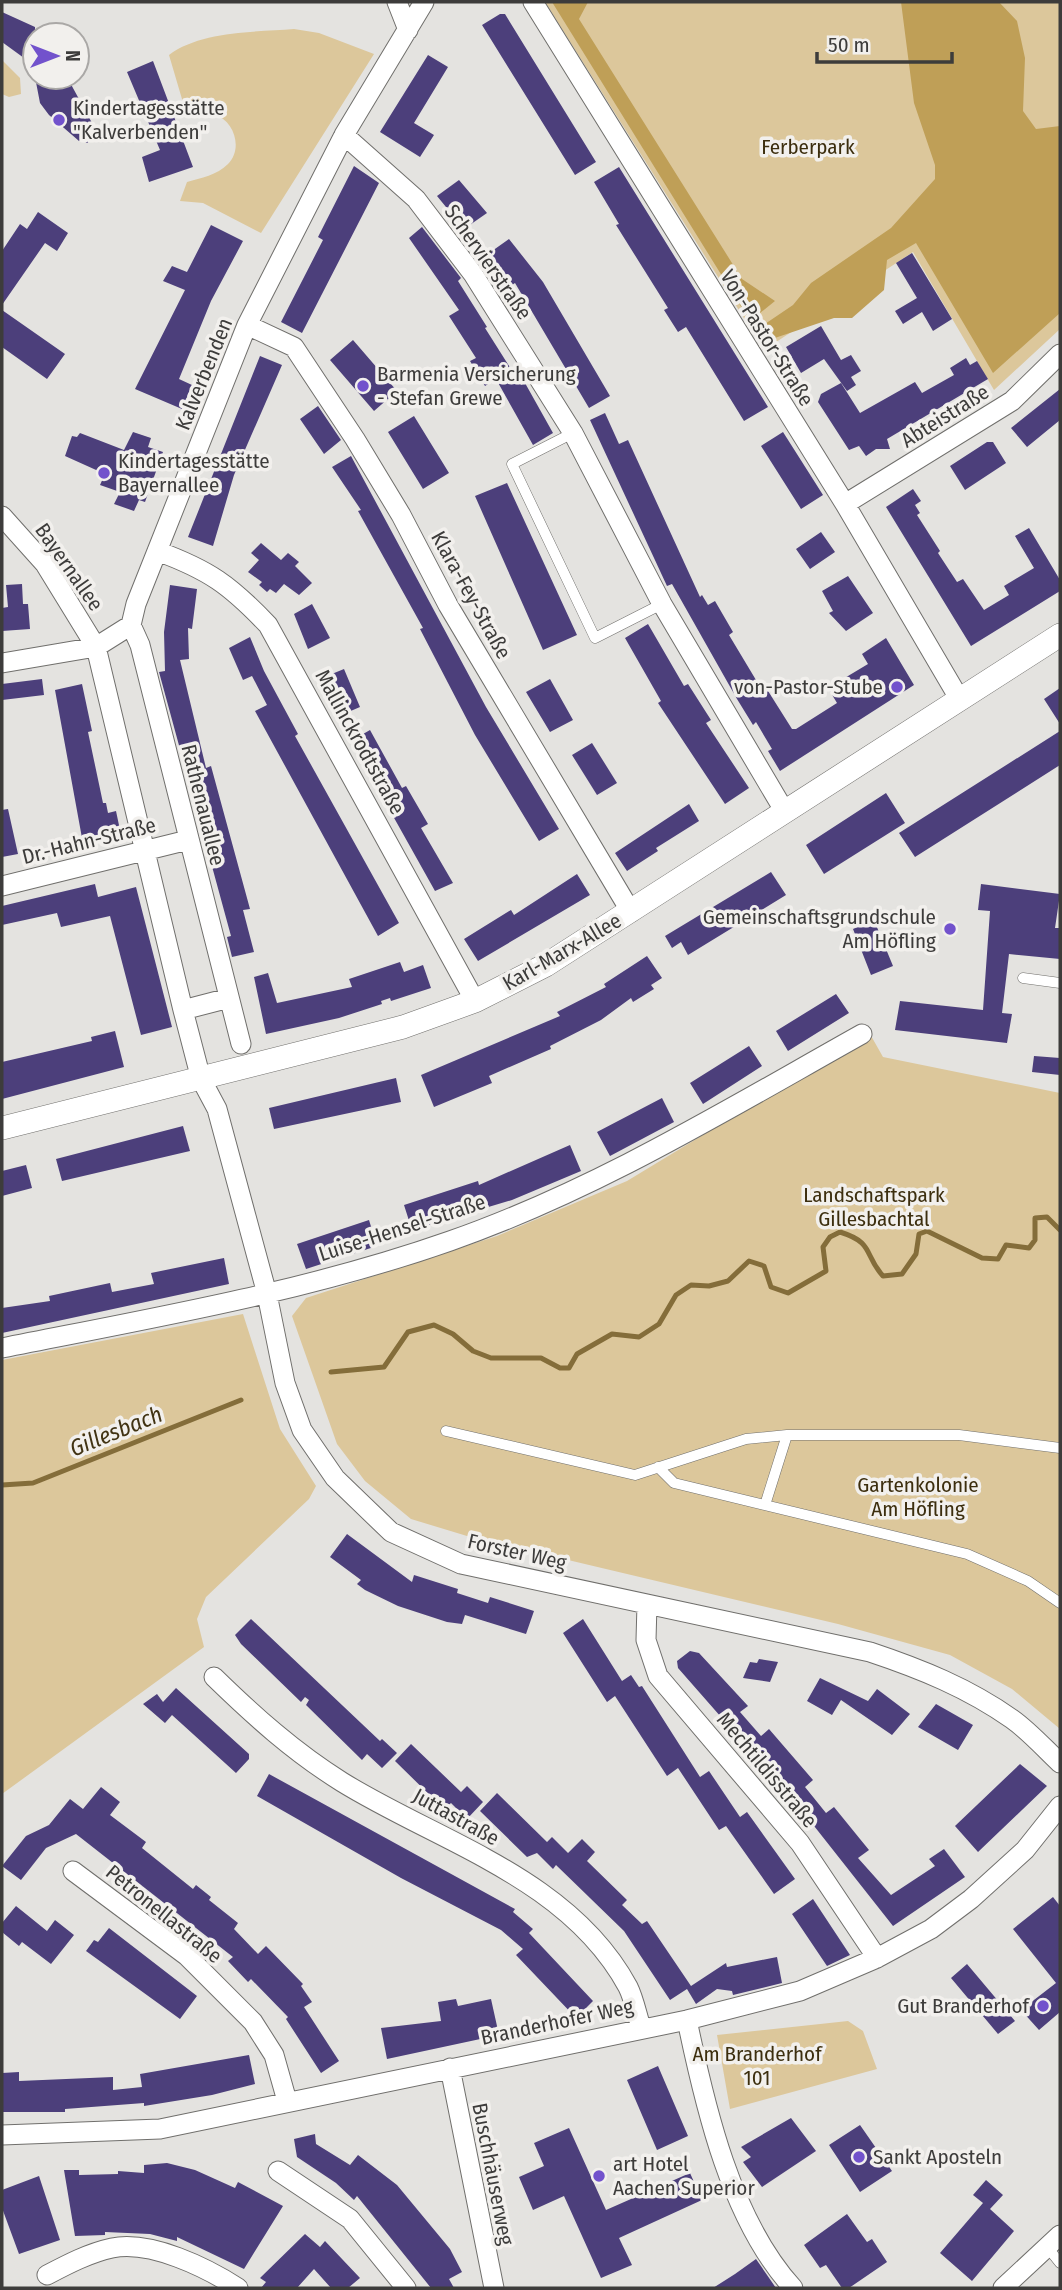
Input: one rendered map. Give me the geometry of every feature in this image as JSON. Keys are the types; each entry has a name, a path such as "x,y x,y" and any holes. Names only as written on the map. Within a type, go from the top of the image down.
{"street":[{"path":"397,2 408,30"},
{"name":"Kalverbenden","path":"131,625 136,604 247,325 344,135 424,2"},
{"name":"Von-Pastor-Straße","path":"533,2 845,504 960,700"},
{"name":"Schervierstraße","path":"344,135 416,199 473,274 573,433 662,604 785,813"},
{"name":"Klara-Fey-Straße","path":"247,325 294,347 347,428 401,515 448,605 631,912"},
{"name":"Abteistraße","path":"845,504 1012,401 1060,354"},
{"name":"Bayernallee","path":"2,516 45,564 96,647"},
{"name":"Mallinckrodtstraße","path":"158,551 201,568 235,591 268,625 475,1001"},
{"path":"2,663 96,647 131,625"},
{"name":"Rathenauallee","path":"131,625 139,645 241,1044"},
{"name":"Karl-Marx-Allee","path":"2,1128 403,1027 475,1001 546,965 631,912 1060,635"},
{"path":"96,647 201,1079"},
{"name":"Dr.-Hahn-Straße","path":"2,886 188,840"},
{"path":"183,1010 229,998"},
{"name":"Luise-Hensel-Straße","path":"2,1348 267,1294 450,1241 603,1179 862,1034"},
{"name":"Forster Weg","path":"201,1079 218,1109 267,1294 285,1383 302,1430 335,1478 391,1532 461,1564 870,1652 923,1670 970,1692 1014,1721 1060,1763"},
{"name":"Mechtildisstraße","path":"647,1604 646,1640 658,1676 800,1843 877,1958"},
{"name":"Juttastraße","path":"214,1677 271,1732 342,1782 523,1880 568,1914 628,1987 641,2028"},
{"name":"Branderhofer Weg","path":"2,2135 160,2129 687,2020 800,1991 877,1958 931,1929 971,1899 1025,1850 1060,1806"},
{"name":"Petronellastraße","path":"73,1871 187,1956 253,2022 274,2055 287,2101"},
{"path":"687,2020 706,2113 732,2182 756,2232 793,2288"},
{"name":"Buschhäuserweg","path":"450,2068 494,2288"},
{"path":"278,2171 350,2219 406,2288"},
{"path":"47,2275 83,2257 115,2247 160,2252 213,2272 238,2288"},
{"path":"1003,2288 1056,2249"}],"lane":[{"path":"573,433 512,464 595,638 662,604"},
{"path":"1023,978 1060,984"},
{"path":"446,1431 635,1475 746,1438 787,1435 959,1435 1060,1448"},
{"path":"765,1505 787,1435"},
{"path":"658,1467 674,1483 967,1554 1028,1581 1060,1603"}],"green space":[{"name":"Ferberpark","path":"545,2 1060,2 1060,329 994,390 913,252 764,350"},
{"path":"294,29 319,33 374,54 261,233 203,203 180,201 187,182 214,173 228,164 233,158 236,143 232,129 214,114 187,116 169,55 196,41 212,37"},
{"path":"2,60 20,78 21,94 9,97 2,94"},
{"path":"870,1034 883,1057 1060,1093 1060,1729 1012,1689 950,1655 838,1624 467,1536 411,1519 365,1481 337,1444 292,1316 306,1298 497,1236 627,1181"},
{"path":"243,1314 280,1429 316,1486 309,1499 206,1597 197,1619 204,1647 2,1794 2,1360"},
{"name":"Am Branderhof 101","path":"848,2021 863,2031 877,2069 730,2109 717,2035"}],"shaded area":[{"path":"552,2 588,2 579,19 742,279 775,301 750,321"},
{"path":"901,2 999,2 1017,21 1025,58 1023,111 1036,129 1060,126 1060,313 993,373 916,243 887,260 884,290 852,318 834,318 763,342 756,330 793,305 811,283 891,228 935,179 935,165 914,103"}],"building":[{"path":"2,12 22,21 21,56 2,42"},
{"path":"500,14 505,14 596,162 575,175 482,25"},
{"path":"428,55 448,67 414,123 434,135 420,157 380,132"},
{"path":"153,61 193,167 149,182 142,157 160,150 127,72"},
{"path":"38,91 75,91 98,134 87,143 81,139 79,141 49,115 40,103"},
{"path":"354,166 379,183 302,333 281,322 323,240 318,237"},
{"path":"619,167 768,407 744,421 686,327 678,332 664,310 668,308 616,225 619,224 594,182"},
{"path":"459,180 487,213 464,229 437,196"},
{"path":"38,212 68,233 57,251 45,243 2,305 2,251 20,224 27,229"},
{"path":"211,225 243,241 211,301 179,379 192,385 182,409 135,389 185,290 163,281 172,266 187,272"},
{"path":"422,227 461,278 458,281 487,327 485,328 521,385 525,383 553,433 533,445 496,379 485,386 470,361 476,358 449,316 459,310 409,238"},
{"path":"509,239 543,282 610,396 589,408 515,283 509,287 485,256"},
{"path":"912,253 952,319 933,331 922,312 903,324 895,311 917,298 896,263"},
{"path":"2,310 65,354 47,379 2,347"},
{"path":"821,326 841,360 851,355 861,371 851,377 856,385 847,391 824,359 801,373 786,347"},
{"path":"353,340 397,391 374,411 330,360"},
{"path":"260,356 282,365 234,475 213,546 188,537"},
{"path":"966,358 970,365 977,361 988,379 887,439 890,449 876,449 866,456 859,446 849,450 818,402 821,394 841,383 860,413 915,382 922,393 954,375 950,368"},
{"path":"1060,389 1060,420 1027,447 1011,428"},
{"path":"318,406 341,440 324,454 300,419"},
{"path":"605,413 619,444 628,440 700,597 702,595 708,605 715,601 733,632 729,635 759,685 763,683 792,729 837,703 828,688 868,664 862,654 886,638 914,685 780,771 768,751 772,749 756,722 753,725 737,699 672,584 667,586 590,420"},
{"path":"414,416 449,473 423,489 388,432"},
{"path":"133,432 151,438 148,447 163,452 145,502 139,500 134,511 114,504 120,492 100,485 105,474 65,456 72,436 77,437 80,433 124,450"},
{"path":"783,432 823,495 801,509 761,446"},
{"path":"987,442 993,442 1006,463 965,490 950,466"},
{"path":"351,456 486,707 559,829 539,841 475,735 420,629 423,628 358,511 361,510 332,467"},
{"path":"507,483 577,635 543,650 475,496"},
{"path":"913,489 921,501 915,505 920,513 917,515 940,551 938,553 957,582 963,579 984,610 1009,595 1004,586 1034,568 1015,536 1029,528 1060,580 1060,591 971,646 886,507"},
{"path":"821,532 835,552 810,569 796,549"},
{"path":"261,543 281,560 288,553 299,562 295,566 312,583 299,595 284,584 276,593 270,589 267,592 259,585 262,582 248,572 259,560 251,553"},
{"path":"848,576 873,613 846,631 829,613 833,611 822,591"},
{"path":"22,584 23,604 28,604 30,629 2,631 2,608 8,607 6,585"},
{"path":"170,585 197,589 192,629 188,628 189,659 180,660 206,768 211,766 250,909 243,910 254,952 232,957 227,937 231,936 159,672 165,671 164,632"},
{"path":"312,604 330,638 308,649 294,614"},
{"path":"648,624 684,686 688,684 711,720 706,723 749,788 725,804 658,703 661,701 625,638"},
{"path":"250,637 264,671 298,734 295,736 399,923 378,936 255,711 267,705 252,676 243,680 229,648"},
{"path":"344,669 360,707 339,716 322,678"},
{"path":"42,679 44,695 2,700 2,684"},
{"path":"550,679 573,720 550,732 526,692"},
{"path":"82,684 92,731 88,732 103,803 106,803 108,813 116,811 120,830 82,838 55,690"},
{"path":"1060,688 1060,724 1044,699"},
{"path":"370,730 402,788 406,786 428,824 421,828 453,883 435,891 351,741"},
{"path":"1060,731 1060,765 915,857 899,833"},
{"path":"592,743 617,783 597,795 572,755"},
{"path":"886,793 905,823 824,874 806,845"},
{"path":"689,804 699,821 656,848 658,851 627,871 615,853"},
{"path":"8,809 18,854 2,857 2,810"},
{"path":"771,872 786,895 688,955 681,942 672,948 665,936"},
{"path":"577,874 590,895 478,961 464,939 511,910 514,915"},
{"path":"95,884 98,897 136,887 172,1027 141,1035 110,916 61,927 57,913 2,925 2,906"},
{"path":"981,884 1060,894 1055,928 1060,928 1060,959 1009,954 1002,1013 1012,1014 1007,1043 895,1030 900,1001 983,1010 990,911 978,910"},
{"path":"874,920 893,966 871,975 853,929"},
{"path":"647,956 662,978 651,985 654,989 633,1002 631,998 601,1020 550,1046 551,1049 489,1076 492,1083 434,1107 421,1075 560,1016 557,1012 606,987 604,984"},
{"path":"400,962 404,972 423,965 431,988 391,1001 390,998 381,1001 382,1004 339,1018 266,1034 254,977 268,973 277,1003 352,987 349,979"},
{"path":"836,994 849,1013 788,1051 776,1031"},
{"path":"115,1031 124,1067 2,1099 2,1062 92,1041 91,1037"},
{"path":"749,1046 762,1066 703,1104 690,1083"},
{"path":"1034,1056 1060,1058 1060,1075 1032,1072"},
{"path":"396,1078 401,1102 274,1129 269,1108"},
{"path":"662,1098 674,1122 610,1156 597,1132"},
{"path":"183,1126 190,1151 62,1181 56,1159"},
{"path":"570,1145 581,1171 512,1200 412,1230 404,1205 478,1181 479,1185"},
{"path":"26,1165 32,1188 2,1196 2,1171"},
{"path":"369,1220 377,1246 306,1269 297,1244"},
{"path":"224,1258 229,1284 2,1333 2,1308 50,1301 49,1296 110,1283 112,1292 154,1284 151,1273"},
{"path":"347,1534 412,1582 414,1575 458,1589 457,1593 488,1603 490,1597 534,1611 526,1634 465,1615 462,1624 447,1622 398,1606 365,1590 357,1584 361,1580 330,1557"},
{"path":"251,1619 380,1741 382,1739 397,1753 382,1768 367,1754 362,1760 306,1705 309,1700 305,1697 301,1702 241,1644 235,1635"},
{"path":"583,1619 622,1681 631,1675 639,1687 642,1686 700,1777 709,1771 740,1817 747,1812 795,1879 774,1894 726,1826 719,1830 678,1768 667,1776 615,1696 607,1702 563,1633"},
{"path":"690,1651 699,1653 748,1706 740,1712 761,1736 769,1729 813,1780 805,1787 826,1813 834,1807 869,1850 858,1858 891,1895 935,1866 929,1859 944,1849 965,1877 893,1926 792,1798 678,1668 677,1661"},
{"path":"759,1659 778,1662 770,1682 743,1678 750,1662 757,1663"},
{"path":"820,1678 868,1701 877,1689 910,1714 892,1735 841,1700 832,1715 807,1701"},
{"path":"176,1688 249,1754 249,1759 236,1773 172,1715 165,1723 143,1704 157,1694 163,1702"},
{"path":"936,1704 973,1725 958,1750 918,1727"},
{"path":"411,1744 461,1792 467,1786 483,1802 467,1819 451,1803 444,1809 395,1761"},
{"path":"1020,1764 1047,1786 978,1852 955,1826"},
{"path":"269,1774 515,1909 513,1912 533,1929 529,1933 593,2001 576,2018 516,1955 523,1949 501,1930 401,1878 257,1796"},
{"path":"101,1787 120,1802 110,1815 146,1842 142,1848 193,1889 196,1885 211,1897 209,1900 238,1923 234,1929 258,1954 266,1946 303,1984 301,1986 312,2002 304,2007 339,2061 321,2073 286,2019 288,2017 251,1979 248,1982 228,1961 233,1957 76,1834 46,1848 21,1880 2,1866 26,1836 49,1825 70,1799 83,1809"},
{"path":"497,1793 547,1842 552,1837 568,1853 582,1839 595,1852 587,1861 627,1900 622,1905 642,1924 647,1921 691,1986 726,1963 727,1967 777,1957 782,1983 733,1995 732,1991 717,1989 696,2004 687,1989 670,2000 624,1931 556,1865 553,1869 537,1853 527,1857 480,1811"},
{"path":"1053,1897 1060,1906 1060,2012 1039,2030 1021,2010 1056,1983 1013,1929"},
{"path":"813,1899 850,1955 827,1966 792,1914"},
{"path":"16,1906 47,1931 55,1920 74,1935 51,1964 22,1942 19,1946 2,1932 2,1923"},
{"path":"109,1928 197,1996 180,2019 86,1951 94,1940 98,1942"},
{"path":"967,1964 1015,2021 998,2034 951,1978"},
{"path":"456,1999 458,2006 491,1999 499,2035 387,2059 381,2028 441,2021 438,2002"},
{"path":"249,2055 255,2084 212,2095 144,2106 144,2103 65,2109 65,2112 2,2112 2,2073 19,2072 19,2081 113,2077 113,2090 142,2087 140,2074"},
{"path":"658,2066 688,2136 657,2150 627,2080"},
{"path":"791,2118 816,2151 762,2187 743,2162 751,2157 741,2147"},
{"name":"Sankt Aposteln","path":"860,2125 892,2171 860,2192 829,2145"},
{"path":"569,2128 606,2210 690,2173 702,2200 619,2238 632,2265 601,2278 564,2196 533,2210 519,2177 544,2166 534,2143"},
{"path":"315,2134 316,2144 350,2165 358,2155 397,2185 450,2249 462,2272 449,2279 454,2288 431,2288 357,2196 354,2200 336,2183 297,2157 294,2139"},
{"path":"167,2163 195,2170 235,2188 238,2182 283,2206 244,2269 177,2237 177,2241 150,2234 105,2232 105,2235 75,2236 64,2170 79,2170 79,2175 118,2174 118,2171 144,2173 144,2165"},
{"path":"39,2176 60,2240 19,2254 2,2208 2,2190"},
{"path":"986,2180 1003,2195 990,2209 1014,2231 972,2281 940,2253 983,2203 973,2195"},
{"path":"847,2214 867,2242 872,2239 887,2262 849,2288 842,2288 826,2265 820,2268 804,2245"},
{"path":"305,2234 320,2247 325,2241 360,2278 348,2288 331,2288 314,2269 297,2288 261,2288 266,2282 260,2278"},
{"path":"756,2259 776,2288 713,2288 735,2274"}],"waterway":[{"name":"Gillesbach","path":"331,1372 384,1367 408,1332 434,1325 453,1334 473,1351 491,1358 541,1358 560,1368 569,1368 577,1354 612,1334 639,1337 659,1324 676,1295 691,1285 709,1286 728,1281 749,1261 764,1266 771,1287 788,1293 826,1271 823,1247 830,1237 840,1232 864,1245 883,1276 902,1274 916,1254 919,1234 927,1231 982,1258 998,1259 1006,1245 1029,1248 1035,1240 1035,1218 1047,1217 1060,1230"},
{"name":"Gillesbach","path":"2,1485 33,1483 241,1400"}],"place":[{"name":"Kindertagesstätte \"Kalverbenden\"","path":"59,120"},
{"name":"Barmenia Versicherung - Stefan Grewe","path":"363,386"},
{"name":"Kindertagesstätte Bayernallee","path":"104,473"},
{"name":"von-Pastor-Stube","path":"897,687"},
{"name":"Gemeinschaftsgrundschule Am Höfling","path":"950,929"},
{"name":"Gut Branderhof","path":"1043,2006"},
{"name":"Sankt Aposteln","path":"859,2157"},
{"name":"art Hotel Aachen Superior","path":"599,2176"}],"park label":[{"name":"Landschaftspark Gillesbachtal","path":"874,1207"},
{"name":"Gartenkolonie Am Höfling","path":"918,1497"}]}
